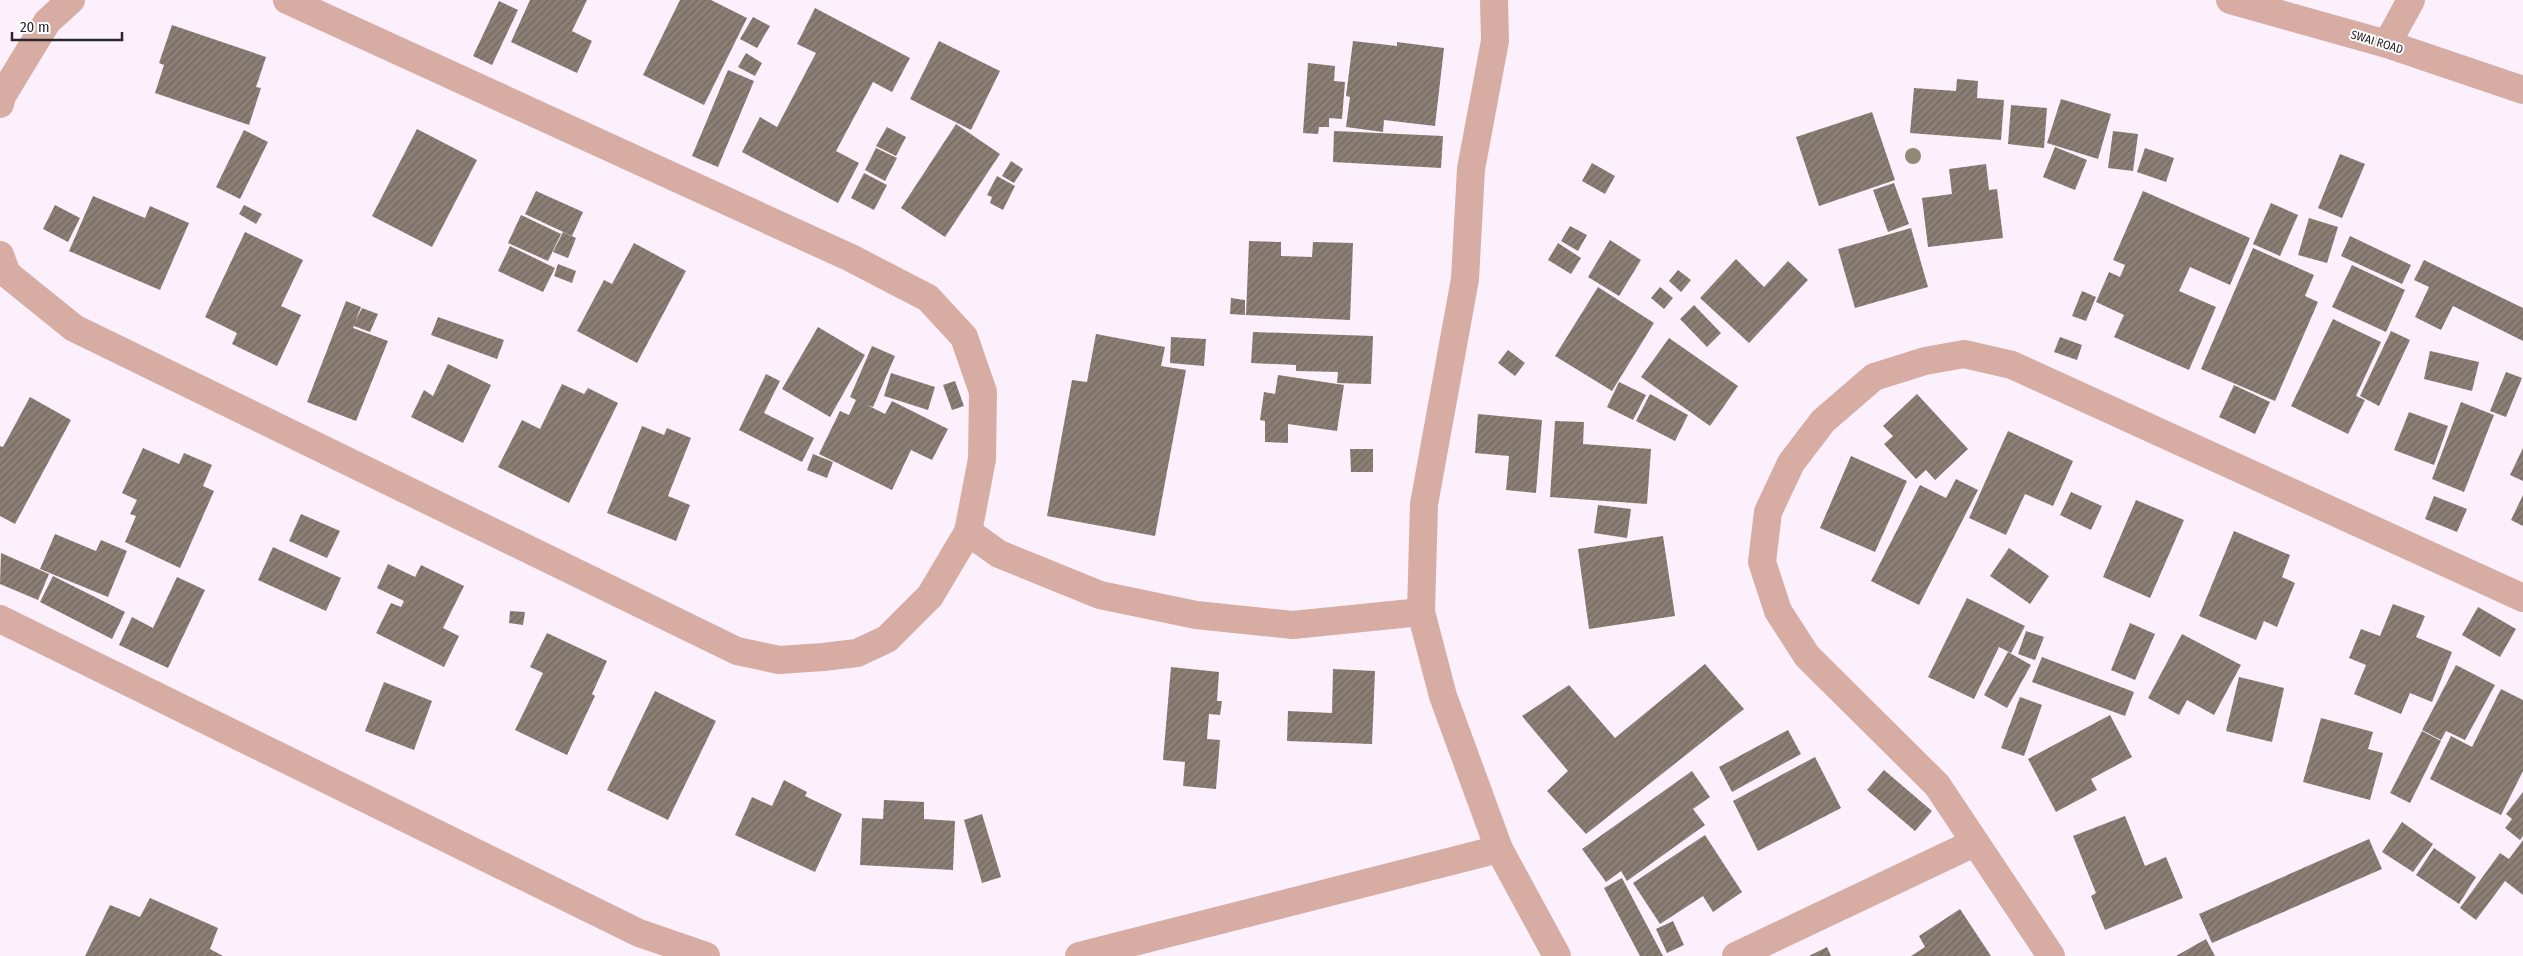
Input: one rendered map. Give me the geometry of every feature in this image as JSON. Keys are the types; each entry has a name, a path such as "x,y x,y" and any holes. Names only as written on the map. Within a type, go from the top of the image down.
{"street":[{"path":"0,104 2,96 47,22 71,0"},
{"path":"0,255 7,274 74,328 737,651 779,660 858,652 887,639 930,596 968,532 982,459 983,392 964,337 928,298 851,258 287,0"},
{"path":"1494,0 1495,41 1472,169 1465,279 1424,504 1421,612 1443,696 1499,849 1557,956"},
{"name":"SWAI ROAD","path":"2230,0 2387,44 2523,90"},
{"path":"2387,44 2411,0"},
{"path":"2051,956 1937,785 1807,656 1778,611 1762,562 1768,512 1792,463 1823,421 1874,377 1925,361 1964,354 2012,365 2523,598"},
{"path":"968,532 999,554 1100,595 1196,615 1294,625 1421,612"},
{"path":"0,619 639,933 706,956"},
{"path":"1736,956 1974,843"},
{"path":"1079,956 1499,849"}],"building":[{"path":"530,0 587,0 572,31 592,41 577,73 511,42"},
{"path":"680,0 711,0 747,18 704,105 643,75"},
{"path":"499,1 518,10 492,65 473,56"},
{"path":"815,8 910,58 892,92 873,82 836,151 859,163 838,203 742,152 760,117 777,127 816,53 797,44"},
{"path":"753,17 770,26 757,48 740,39"},
{"path":"172,25 266,57 256,87 261,88 249,125 155,93 164,65 159,63"},
{"path":"939,41 1000,71 971,130 910,99"},
{"path":"1353,41 1397,46 1397,42 1444,48 1435,126 1384,120 1383,132 1346,127 1350,97 1346,96"},
{"path":"746,53 762,63 755,76 738,67"},
{"path":"1308,63 1335,66 1334,81 1345,82 1342,119 1329,118 1329,127 1319,127 1318,134 1303,133"},
{"path":"728,70 754,81 718,167 692,156"},
{"path":"1957,79 1978,81 1977,98 2004,100 2001,140 1910,133 1914,88 1956,91"},
{"path":"2061,99 2111,114 2098,159 2047,143"},
{"path":"2011,105 2047,108 2044,148 2008,144"},
{"path":"1872,112 1895,180 1819,206 1796,137"},
{"path":"956,124 1000,154 945,237 901,208"},
{"path":"887,127 906,137 896,156 876,146"},
{"path":"417,129 477,160 432,247 372,216"},
{"path":"244,130 268,142 240,199 216,187"},
{"path":"1334,131 1443,136 1441,168 1333,162"},
{"path":"2113,131 2138,134 2133,171 2108,168"},
{"path":"2055,147 2087,160 2075,190 2043,177"},
{"path":"876,148 897,158 885,181 865,170"},
{"path":"2145,148 2174,158 2166,182 2137,172"},
{"path":"2340,154 2365,164 2342,218 2318,208"},
{"path":"1011,161 1023,169 1014,183 1002,176"},
{"path":"1592,163 1615,176 1605,194 1582,181"},
{"path":"1986,164 1989,190 1997,189 2003,238 1928,247 1922,198 1952,194 1949,169"},
{"path":"864,173 887,185 874,210 851,198"},
{"path":"997,176 1015,186 1003,210 990,203 992,197 987,195"},
{"path":"1894,183 1909,224 1888,232 1873,190"},
{"path":"536,191 583,212 572,236 525,214"},
{"path":"2143,191 2250,238 2230,285 2190,267 2179,291 2216,307 2189,370 2114,337 2124,315 2096,302 2109,272 2120,277 2125,265 2113,260"},
{"path":"93,196 145,218 150,206 189,223 160,290 69,251"},
{"path":"2271,203 2298,215 2280,256 2253,244"},
{"path":"55,205 80,218 68,242 43,229"},
{"path":"244,205 262,214 256,224 239,214"},
{"path":"521,215 561,234 548,261 508,243"},
{"path":"2309,218 2338,227 2327,263 2298,255"},
{"path":"1570,226 1587,235 1578,251 1561,241"},
{"path":"1911,228 1928,287 1855,308 1838,249"},
{"path":"245,232 303,260 281,306 301,315 277,366 232,344 237,333 205,317"},
{"path":"563,232 576,238 568,258 553,252"},
{"path":"2350,236 2411,265 2402,284 2341,256"},
{"path":"1610,240 1641,260 1619,296 1588,277"},
{"path":"1249,241 1281,242 1281,256 1312,257 1313,242 1353,243 1350,320 1246,315"},
{"path":"634,243 686,271 637,363 577,331 604,280 612,284"},
{"path":"1558,243 1581,258 1571,274 1548,260"},
{"path":"510,246 555,268 543,292 498,271"},
{"path":"2253,248 2314,275 2305,296 2318,302 2275,401 2201,369"},
{"path":"1736,259 1764,287 1788,261 1808,280 1749,343 1700,298"},
{"path":"2424,260 2523,308 2523,341 2453,306 2441,330 2415,317 2429,287 2414,280"},
{"path":"558,264 576,271 572,283 554,276"},
{"path":"2352,265 2405,290 2386,332 2332,307"},
{"path":"1678,270 1691,280 1681,292 1669,281"},
{"path":"1598,287 1654,323 1612,391 1555,356"},
{"path":"1660,287 1673,298 1664,309 1651,298"},
{"path":"2082,291 2096,297 2086,321 2072,316"},
{"path":"1231,298 1245,300 1245,315 1230,314"},
{"path":"346,301 361,307 355,322 362,308 378,314 370,332 354,326 353,328 388,341 356,421 307,402"},
{"path":"1694,305 1721,333 1707,347 1680,319"},
{"path":"438,317 504,340 497,359 431,335"},
{"path":"2333,319 2381,342 2356,396 2365,400 2348,434 2291,406"},
{"path":"818,327 865,355 830,417 782,389"},
{"path":"2391,331 2410,340 2379,406 2360,396"},
{"path":"1253,332 1373,336 1371,384 1337,383 1338,372 1296,371 1296,365 1251,363"},
{"path":"1096,334 1165,347 1161,366 1186,370 1155,536 1047,516 1072,380 1087,382"},
{"path":"1171,337 1206,339 1204,366 1170,363"},
{"path":"2060,337 2082,345 2077,360 2054,352"},
{"path":"1669,338 1738,386 1710,426 1641,377"},
{"path":"872,346 895,356 873,407 867,405 885,414 892,401 948,429 932,460 911,450 892,490 819,454 840,411 849,415 856,400 850,397"},
{"path":"1508,350 1525,363 1515,376 1498,363"},
{"path":"2430,351 2479,362 2472,391 2424,379"},
{"path":"448,364 491,385 463,443 411,417 424,390 433,396"},
{"path":"2506,372 2522,378 2506,417 2490,411"},
{"path":"891,373 935,387 928,410 884,396"},
{"path":"766,374 780,381 764,413 814,438 802,462 739,430"},
{"path":"1278,375 1344,385 1337,431 1288,424 1288,443 1265,442 1265,421 1260,420 1264,392 1275,394"},
{"path":"955,381 964,406 952,410 943,385"},
{"path":"1619,382 1646,395 1633,420 1607,407"},
{"path":"562,384 584,394 588,388 618,403 569,503 498,467 522,420 540,429"},
{"path":"2234,385 2270,402 2255,434 2219,417"},
{"path":"1650,394 1688,415 1675,441 1636,421"},
{"path":"1917,394 1968,449 1935,480 1926,470 1916,479 1884,444 1893,436 1883,426"},
{"path":"30,397 71,420 15,524 0,516 0,446 3,447"},
{"path":"2461,402 2494,415 2464,492 2432,479"},
{"path":"2409,412 2448,426 2434,465 2394,450"},
{"path":"1478,414 1542,420 1536,493 1506,490 1509,456 1475,453"},
{"path":"1555,421 1584,422 1583,444 1651,449 1647,504 1550,497"},
{"path":"642,426 664,435 667,428 691,438 668,496 690,505 676,541 607,513"},
{"path":"2008,431 2073,461 2053,506 2025,494 2006,535 1969,518"},
{"path":"143,448 179,464 184,453 212,465 203,486 214,491 180,568 125,542 136,516 130,514 137,500 122,493"},
{"path":"2523,448 2523,481 2510,475"},
{"path":"1350,449 1373,449 1373,472 1351,472"},
{"path":"813,454 833,462 827,478 807,470"},
{"path":"1851,456 1907,481 1875,552 1820,528"},
{"path":"1956,479 1978,490 1919,605 1871,581 1920,485 1946,498"},
{"path":"2071,492 2102,506 2091,530 2060,515"},
{"path":"2523,495 2523,526 2511,520"},
{"path":"2434,496 2467,509 2457,532 2425,519"},
{"path":"2136,500 2184,520 2150,598 2103,577"},
{"path":"1598,505 1631,509 1627,538 1594,533"},
{"path":"301,514 340,531 327,558 289,541"},
{"path":"2234,531 2290,555 2282,577 2295,583 2277,627 2264,621 2256,640 2199,616"},
{"path":"55,534 96,551 101,540 127,551 108,597 40,569"},
{"path":"1663,536 1675,616 1589,629 1578,549"},
{"path":"273,547 341,578 326,611 258,580"},
{"path":"2009,548 2049,576 2030,604 1990,576"},
{"path":"1,553 49,574 38,600 0,584"},
{"path":"388,564 415,577 421,565 464,586 443,628 459,636 444,667 376,633 391,603 401,607 404,601 377,588"},
{"path":"53,576 125,612 112,639 40,602"},
{"path":"177,577 205,590 168,668 119,645 132,617 153,628"},
{"path":"1967,598 2025,626 2011,653 1999,647 1974,699 1928,677"},
{"path":"2393,604 2425,616 2416,637 2452,652 2432,702 2410,693 2401,714 2354,694 2366,665 2349,658 2361,629 2380,636"},
{"path":"2478,607 2516,629 2500,657 2462,635"},
{"path":"510,611 525,612 523,625 509,623"},
{"path":"2130,623 2155,634 2135,680 2111,670"},
{"path":"2026,631 2044,637 2035,660 2018,654"},
{"path":"547,633 607,661 592,694 595,696 567,755 515,730 543,673 530,667"},
{"path":"2182,634 2241,665 2214,715 2187,700 2179,715 2148,698"},
{"path":"2008,652 2031,665 2007,708 1984,695"},
{"path":"2042,657 2134,692 2125,716 2032,682"},
{"path":"1705,664 1744,709 1586,834 1547,791 1568,771 1522,716 1569,685 1615,738"},
{"path":"2456,665 2495,685 2465,740 2446,731 2441,740 2422,730"},
{"path":"1171,667 1219,672 1217,701 1222,701 1220,715 1209,714 1207,739 1220,740 1216,789 1183,786 1185,762 1163,760"},
{"path":"1333,669 1375,671 1372,744 1287,741 1288,711 1332,713"},
{"path":"2239,677 2284,688 2272,742 2226,731"},
{"path":"384,682 432,701 414,750 365,731"},
{"path":"2501,689 2523,700 2523,771 2501,815 2430,779 2451,736 2472,747"},
{"path":"655,691 716,721 668,820 607,790"},
{"path":"2020,697 2042,705 2024,756 2001,748"},
{"path":"2110,715 2132,757 2091,779 2097,790 2056,812 2028,759"},
{"path":"2321,718 2373,732 2368,749 2383,753 2370,800 2303,782"},
{"path":"1788,730 1801,754 1732,792 1719,767"},
{"path":"2422,731 2441,741 2410,803 2390,793"},
{"path":"1815,757 1841,808 1758,851 1733,801"},
{"path":"1884,770 1932,811 1915,831 1867,790"},
{"path":"1692,771 1710,797 1693,809 1705,825 1627,881 1621,871 1606,882 1582,849"},
{"path":"784,780 807,792 805,796 842,814 815,872 735,835 752,797 772,806"},
{"path":"2523,792 2523,836 2520,840 2505,828 2512,819 2506,814"},
{"path":"884,800 924,802 924,819 955,821 953,870 860,865 862,818 883,819"},
{"path":"982,814 1001,877 982,883 964,820"},
{"path":"2125,816 2145,866 2166,857 2183,898 2105,930 2091,896 2096,893 2073,836"},
{"path":"2402,822 2433,844 2413,872 2382,852"},
{"path":"1705,835 1742,892 1713,912 1703,896 1660,924 1633,883"},
{"path":"2369,839 2382,869 2212,943 2199,914"},
{"path":"2523,840 2523,895 2505,881 2476,920 2460,908 2500,853 2509,859"},
{"path":"2434,848 2476,877 2459,904 2416,875"},
{"path":"1622,878 1663,956 1640,956 1604,888"},
{"path":"150,898 218,928 210,949 223,956 85,956 110,905 140,917"},
{"path":"1960,909 1991,956 1911,956 1925,947 1919,936"},
{"path":"1673,921 1684,945 1667,953 1656,929"},
{"path":"2206,939 2215,956 2176,956"},
{"path":"1827,947 1831,956 1809,956"}]}
